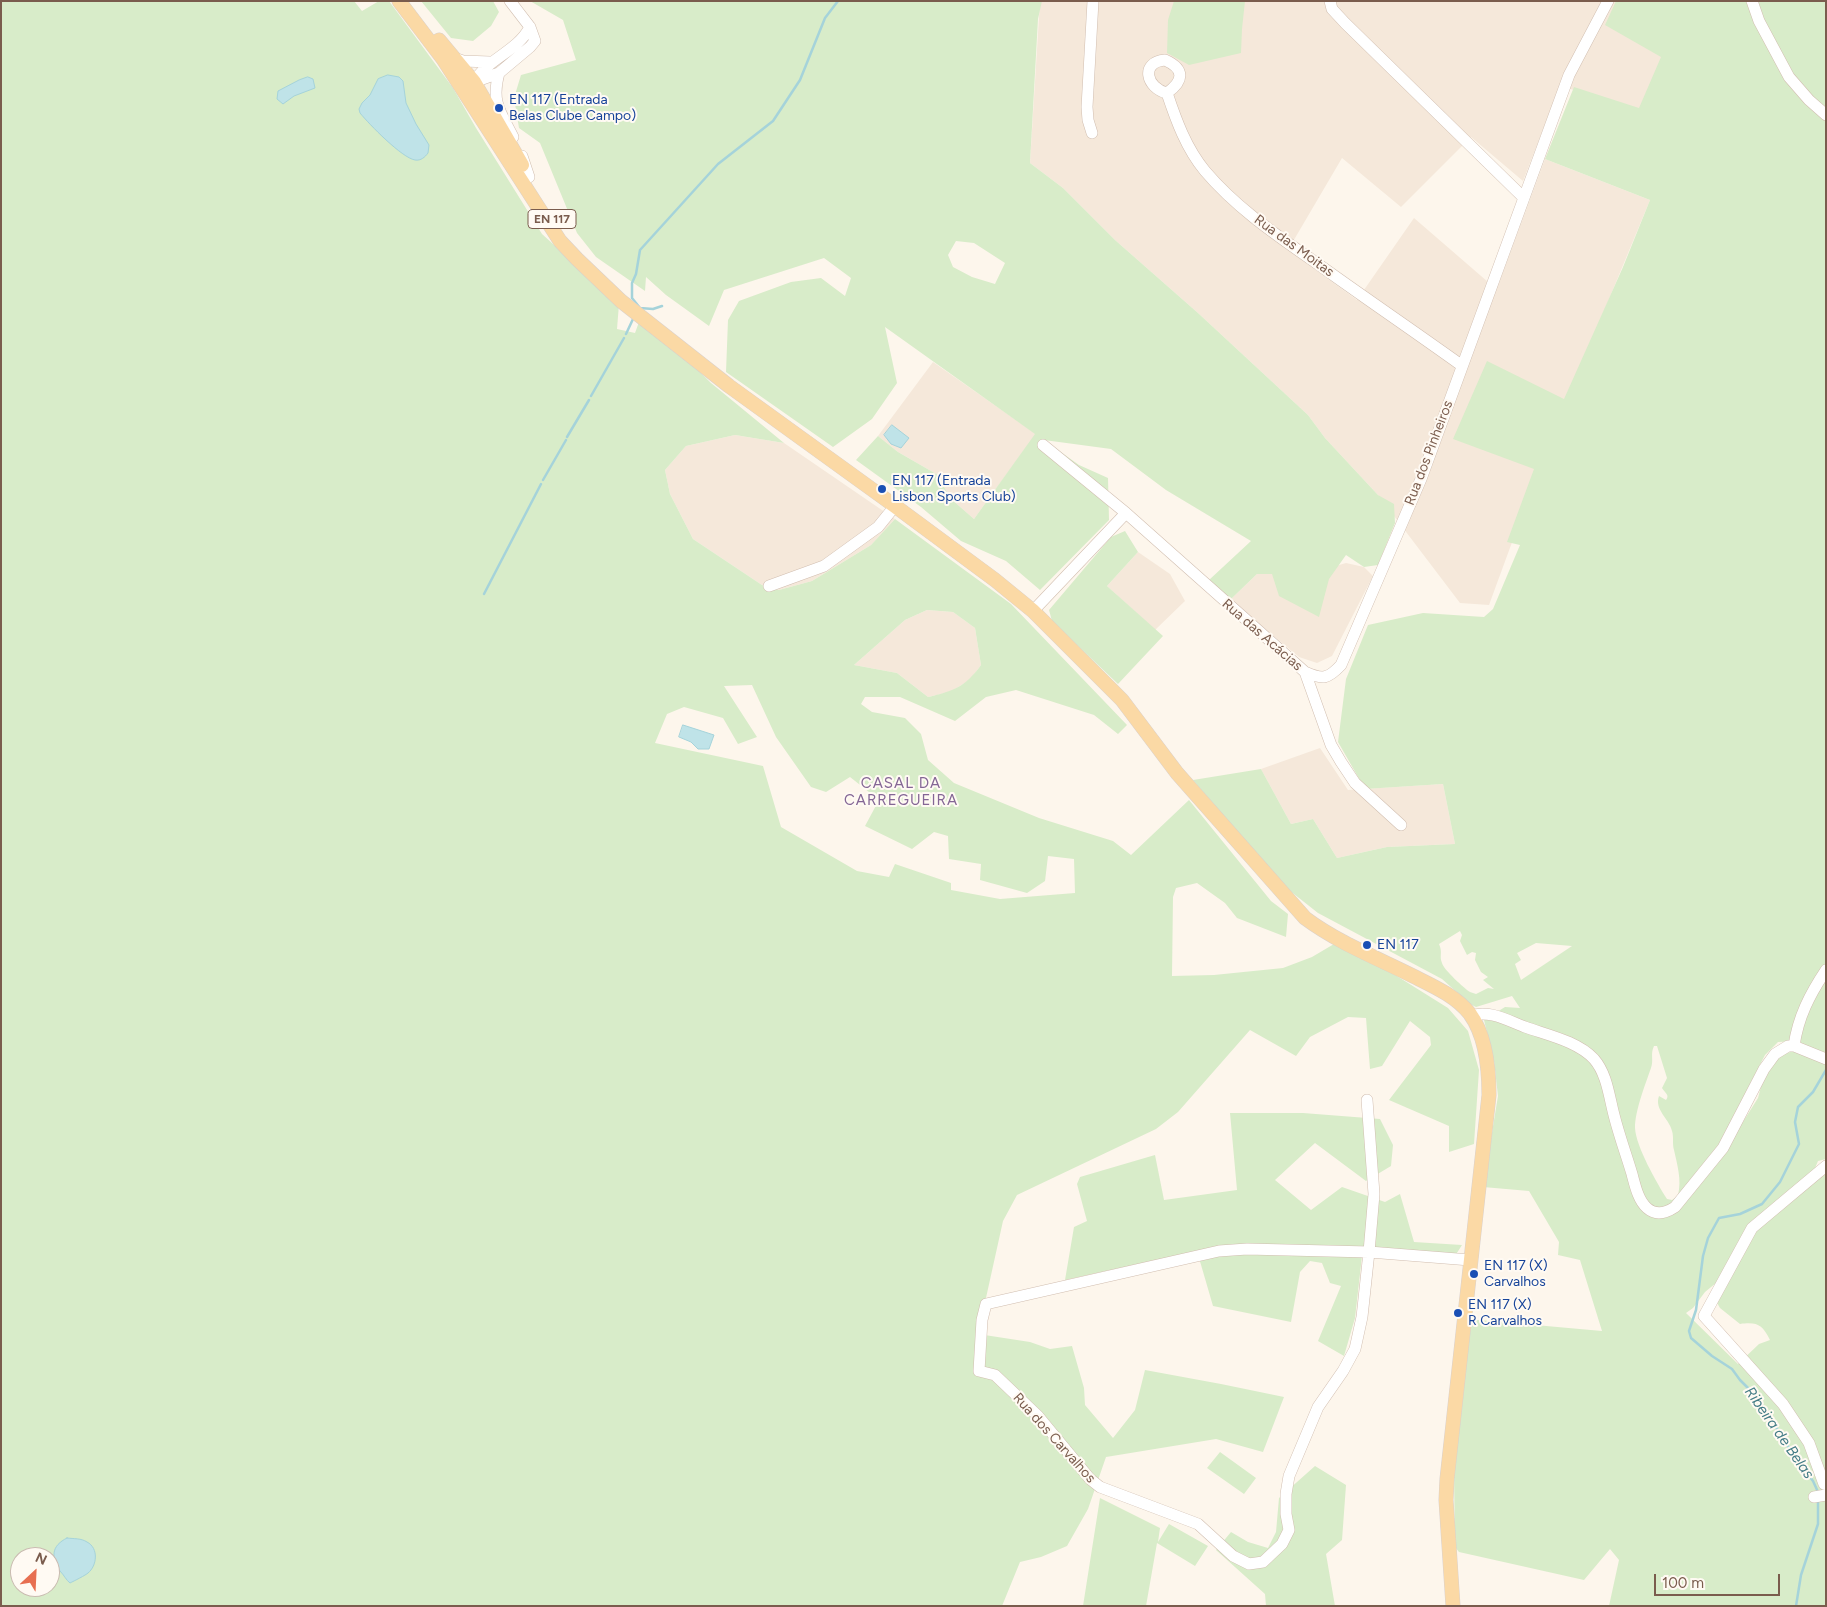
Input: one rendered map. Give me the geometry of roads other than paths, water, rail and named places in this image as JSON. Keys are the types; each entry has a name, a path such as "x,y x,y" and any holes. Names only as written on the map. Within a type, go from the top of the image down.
{"main road":[{"name":"EN 117","path":"399,1 424,32 473,105 560,241 621,301 723,382 895,506 995,580 1033,611 1122,700 1177,773 1301,915 1326,932 1436,987 1455,1000 1471,1016 1484,1045 1489,1084 1447,1479 1446,1500 1453,1606"},
{"name":"EN 117","path":"407,1 474,82 561,235 577,259"},
{"path":"424,32 460,74 474,82 473,105"}],"street":[{"path":"474,82 499,73 530,48 535,41 530,27 510,1"},
{"path":"1092,133 1087,107 1093,1"},
{"path":"1330,1 1332,9 1345,24 1524,198"},
{"name":"Rua dos Pinheiros","path":"1305,672 1314,677 1324,678 1332,674 1341,665 1421,478 1461,365 1570,75 1608,1"},
{"path":"1752,1 1759,21 1789,77 1809,100 1826,115"},
{"path":"474,82 479,73 490,62 519,43 530,27"},
{"path":"454,58 463,61 490,62"},
{"path":"499,73 494,94 498,107 521,153 529,177"},
{"name":"Rua das Moitas","path":"1167,93 1178,124 1190,149 1204,170 1233,201 1461,365"},
{"name":"Rua das Acácias","path":"1043,445 1126,513 1305,672 1331,745 1340,762 1355,783 1401,826"},
{"path":"769,586 824,566 878,527 895,506"},
{"path":"1033,611 1126,513"},
{"path":"1794,1046 1797,1024 1816,985 1826,970"},
{"path":"1471,1016 1480,1012 1496,1016 1570,1043 1594,1058 1603,1073 1636,1190 1645,1206 1651,1211 1659,1213 1670,1211 1675,1207 1723,1148 1764,1069 1775,1054 1788,1046 1794,1046 1826,1059"},
{"path":"1367,1100 1374,1194 1369,1252"},
{"path":"1821,1492 1809,1443 1783,1404 1704,1316 1752,1228 1826,1166"},
{"name":"Rua dos Carvalhos","path":"1369,1252 1362,1317 1355,1349 1343,1371 1318,1407 1289,1476 1286,1494 1286,1514 1289,1530 1282,1544 1263,1562 1249,1564 1233,1556 1198,1524 1100,1487 1090,1478 1038,1416 995,1375 979,1371 982,1320 986,1304 1219,1251 1247,1248 1369,1252 1470,1260"}],"water":[{"path":"388,75 399,77 403,81 406,103 429,145 428,153 421,159 409,158 394,147 360,113 359,109 362,103 370,95 378,79"},
{"path":"308,77 313,79 315,88 294,96 283,104 277,99 278,91"},
{"path":"892,425 909,438 901,448 891,444 884,435"},
{"path":"683,725 714,735 709,749 698,749 691,742 679,737"},
{"path":"67,1538 80,1539 91,1545 95,1553 95,1562 91,1570 70,1583 60,1571 60,1547 56,1547"}],"waterway":[{"path":"662,306 653,309 640,308 632,298 632,283 636,274 640,250 718,164 773,121 800,80 825,18 838,1"},
{"path":"626,334 633,319"},
{"path":"591,396 624,338"},
{"path":"567,437 589,400"},
{"path":"543,480 566,440"},
{"path":"484,594 541,484"},
{"name":"Ribeira de Belas","path":"1818,1492 1813,1481 1798,1462 1756,1396 1732,1369 1712,1356 1691,1338 1689,1331 1696,1310 1703,1256 1708,1238 1719,1218 1740,1214 1762,1204 1780,1182 1799,1144 1795,1122 1798,1107 1813,1092 1826,1070"},
{"name":"Ribeira de Belas","path":"1796,1606 1801,1575 1818,1524 1818,1500"}],"place":[{"name":"EN 117 (Entrada Belas Clube Campo)","path":"499,108"},
{"name":"EN 117 (Entrada Lisbon Sports Club)","path":"882,489"},
{"name":"EN 117","path":"1367,945"},
{"name":"EN 117 (X) Carvalhos","path":"1474,1274"},
{"name":"EN 117 (X) R Carvalhos","path":"1458,1313"}],"district":[{"name":"CASAL DA CARREGUEIRA","path":"901,792"}]}
